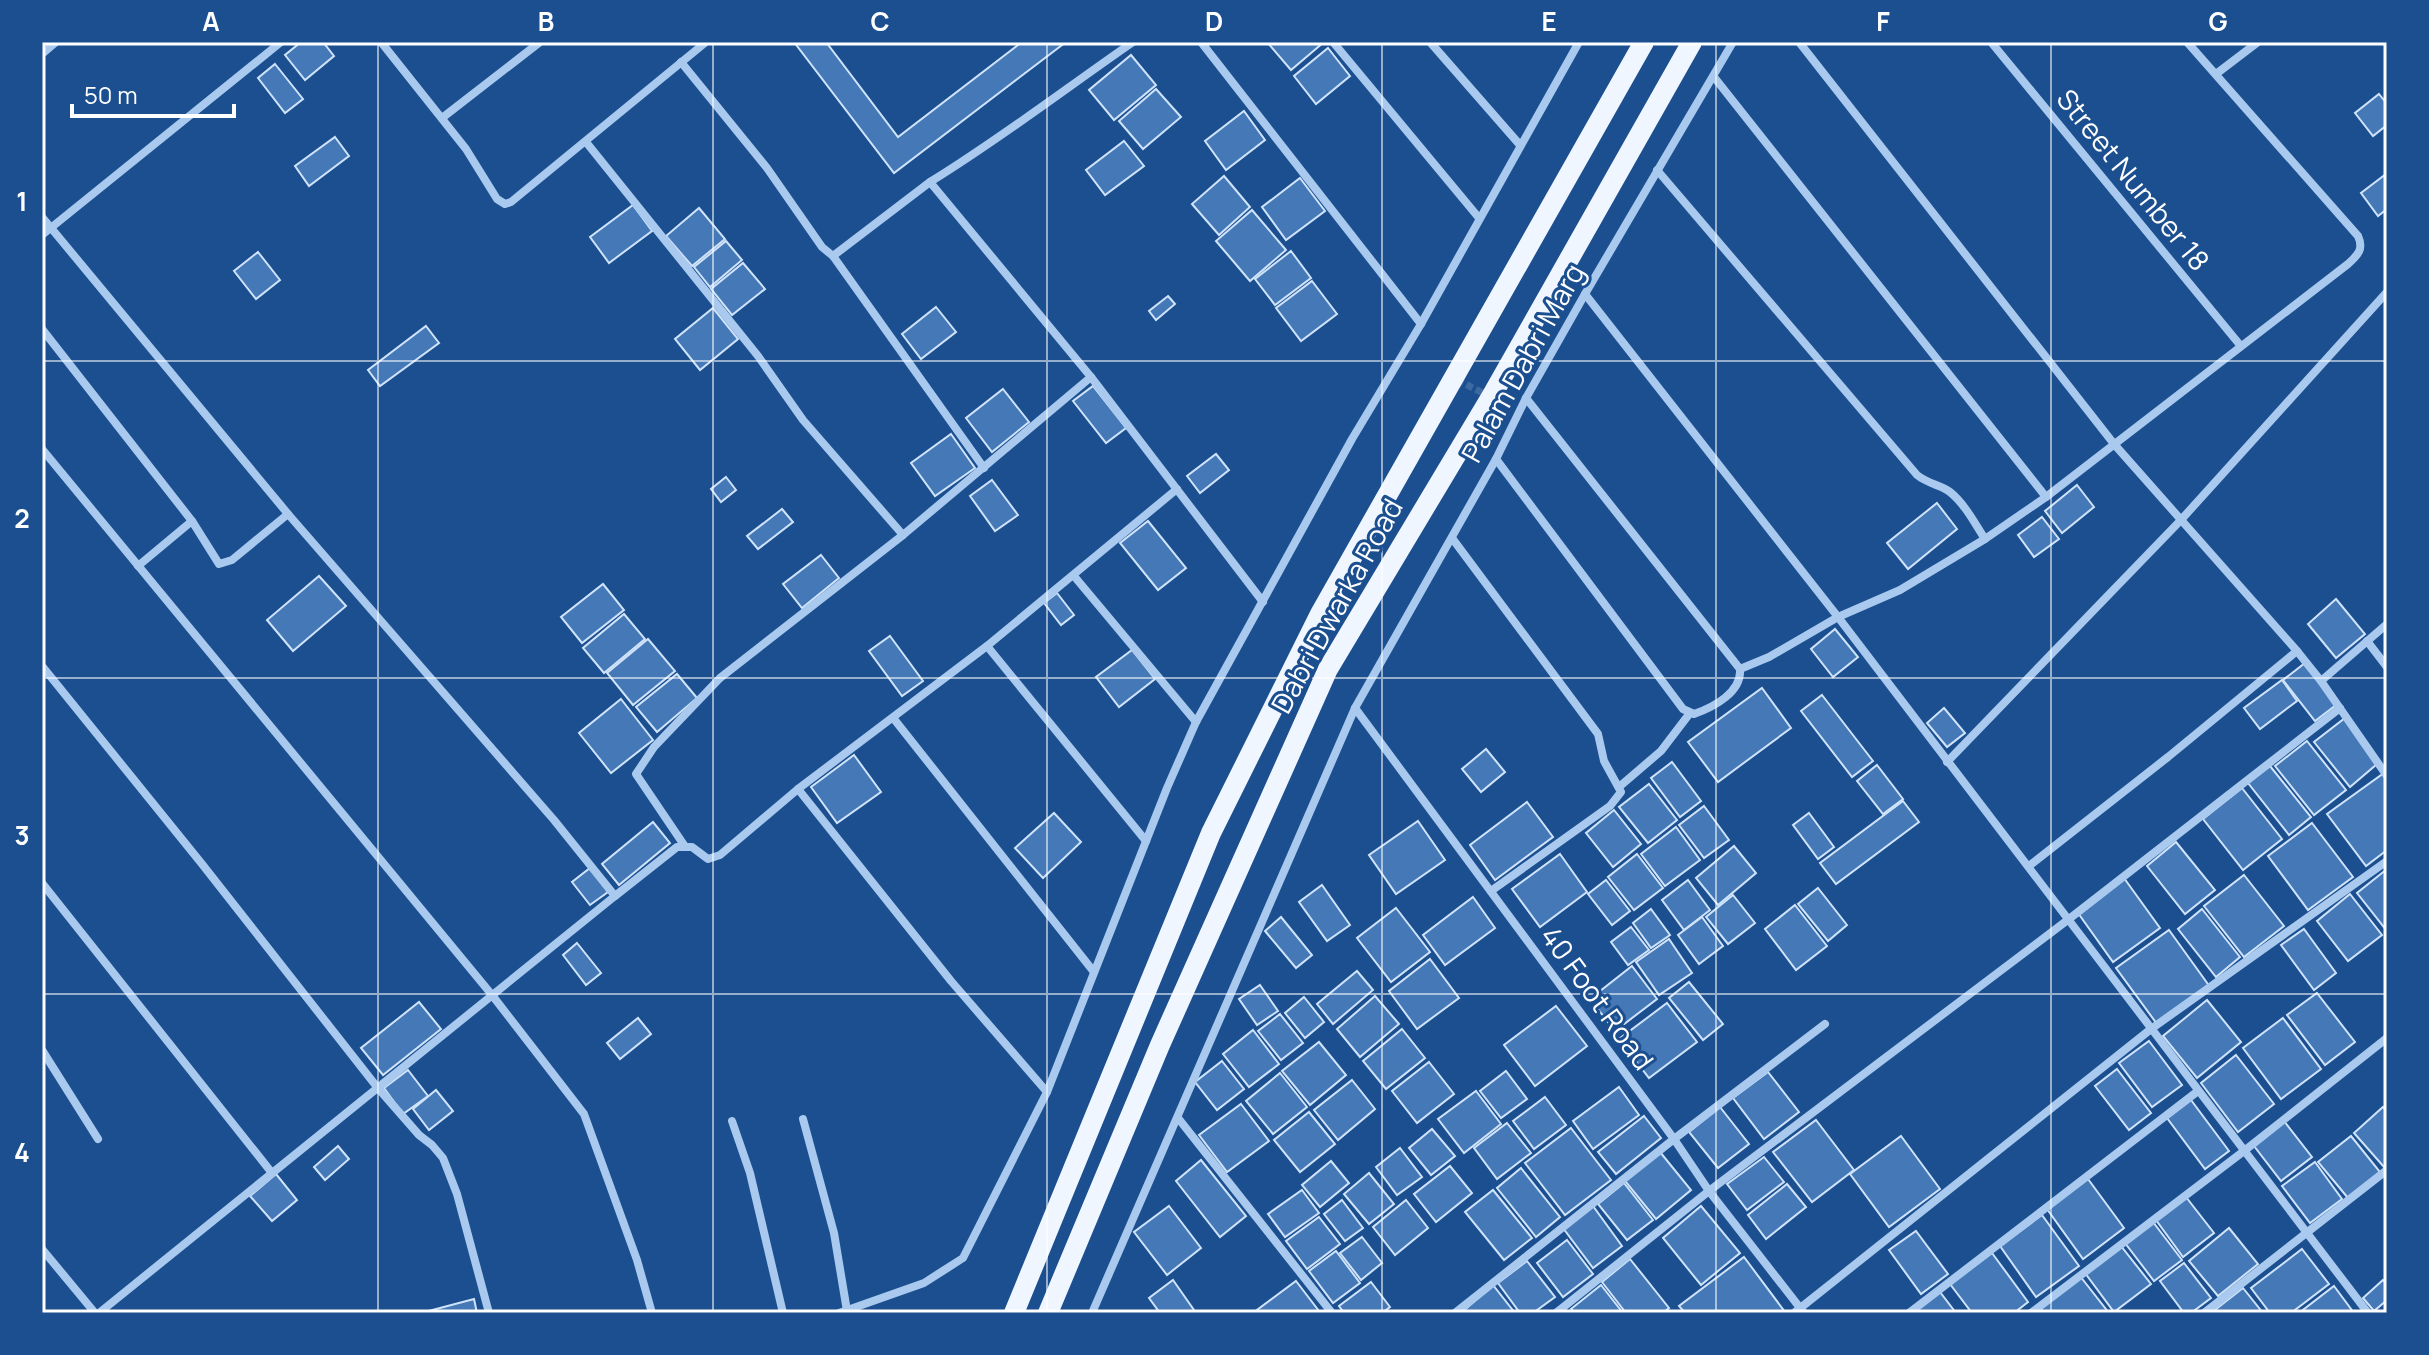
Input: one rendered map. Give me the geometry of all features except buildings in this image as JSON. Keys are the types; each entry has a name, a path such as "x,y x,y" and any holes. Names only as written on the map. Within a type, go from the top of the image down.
{"main road":[{"name":"Dabri Dwarka Road","path":"1014,1313 1217,819 1320,614 1644,42"},
{"name":"Dabri Dwarka Road","path":"1048,1313 1160,1045 1328,669 1491,397 1692,42"}],"street":[{"path":"42,54 56,42"},
{"path":"42,235 281,42"},
{"path":"381,42 442,118 497,199 505,204 586,142 706,42"},
{"path":"442,118 540,42"},
{"path":"833,256 930,182 978,152 1133,42"},
{"path":"1201,42 1421,324"},
{"path":"1333,42 1479,218"},
{"path":"1430,42 1520,145"},
{"path":"803,1119 834,1233 843,1312 924,1283 963,1258 1047,1092 1196,722 1352,439 1421,324 1579,42"},
{"name":"Palam Dabri Marg","path":"1092,1313 1355,708 1585,294 1733,42"},
{"path":"1799,42 2114,444 2297,651 2387,776"},
{"name":"Street Number 18","path":"1991,42 2240,345"},
{"path":"1740,669 1769,657 1838,617 1900,590 1985,539 2046,497 2348,264 2360,251 2362,243 2358,236 2187,42"},
{"path":"2216,74 2258,42"},
{"path":"681,62 767,168 822,247 833,256 984,468"},
{"path":"1714,77 2046,497"},
{"path":"586,142 758,356 803,420 903,535"},
{"path":"1657,170 1917,475 1928,484 1948,490 1958,499 1985,539"},
{"path":"930,182 1091,377 1263,602"},
{"path":"42,217 288,514 554,820 615,896"},
{"path":"1947,762 2180,521 2387,292"},
{"path":"1585,294 1838,617 2368,1313"},
{"path":"42,329 192,521 219,564 226,564 288,514"},
{"path":"684,845 636,774 643,762 720,678 903,535 1091,377"},
{"path":"1496,459 1683,709 1690,713 1706,710 1735,690 1740,682 1740,669 1526,398"},
{"path":"42,449 492,995 584,1114 637,1260 652,1313"},
{"path":"42,1249 103,1312 677,847 692,847 708,859 714,858 798,789 987,646 1177,489"},
{"path":"138,566 192,521"},
{"path":"1452,538 1598,734 1604,761 1619,787 1619,796 1610,806 1491,891"},
{"path":"1074,576 1196,722"},
{"path":"2321,681 2387,624"},
{"path":"2367,641 2387,667"},
{"path":"987,646 1146,841"},
{"path":"2029,866 2297,651"},
{"path":"42,666 377,1087 443,1158 461,1208 489,1313"},
{"name":"40 Foot Road","path":"1355,708 1800,1311"},
{"path":"1556,1313 1709,1191 2069,919 2340,708"},
{"path":"1619,787 1661,751 1690,713"},
{"path":"894,719 1094,972"},
{"path":"798,789 951,981 1047,1092"},
{"path":"1800,1311 2151,1029 2387,861"},
{"path":"42,883 272,1173"},
{"path":"1455,1313 1825,1024"},
{"path":"2031,1313 2387,1038"},
{"path":"43,1052 98,1139"},
{"path":"1909,1313 2198,1091"},
{"path":"1178,1118 1332,1313"},
{"path":"732,1121 750,1173 783,1313"},
{"path":"2204,1313 2387,1170"}],"tunnel":[{"path":"1457,380 1489,396"}]}
